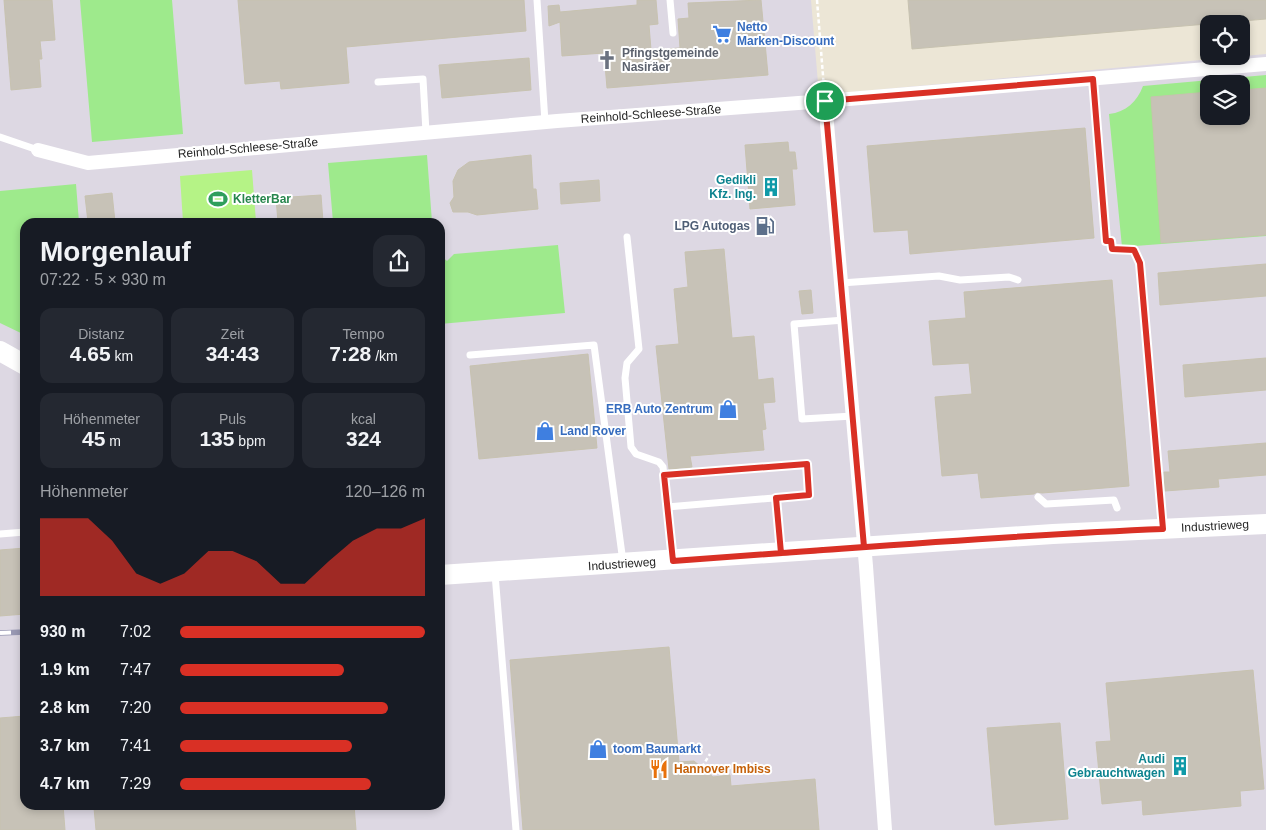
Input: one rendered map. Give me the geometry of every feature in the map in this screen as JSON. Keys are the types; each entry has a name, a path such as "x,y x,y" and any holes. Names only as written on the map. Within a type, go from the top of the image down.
{"street":[{"name":"Reinhold-Schleese-Straße","path":"38,150 88,163 426,132 1266,64"},
{"path":"825,101 864,547 885,830"},
{"path":"0,352 20,362"},
{"name":"Industrieweg","path":"445,575 864,547 1266,524"}],"lane":[{"path":"537,0 546,122"},
{"path":"670,0 673,33"},
{"path":"378,82 423,79 426,132"},
{"path":"0,136 38,150"},
{"path":"627,237 639,349 627,363 625,378 631,447 636,454 659,462 663,467 673,561"},
{"path":"1140,263 1163,529"},
{"path":"841,283 938,276 960,280 1008,277 1018,280"},
{"path":"844,320 794,324 802,420 853,416"},
{"path":"470,356 594,345 623,564"},
{"path":"664,475 807,464 809,495 667,506"},
{"path":"1038,497 1046,504 1114,500 1117,508"},
{"path":"776,498 781,553"},
{"path":"0,534 20,532"},
{"path":"494,573 516,830"}],"path":[{"path":"817,0 825,101"},
{"path":"1093,79 1106,241 1111,241 1112,249 1134,250 1140,263"},
{"path":"702,767 710,754"}],"shaded area":[{"path":"0,0 811,0 819,95 1200,60 1200,65 1250,65 1250,55 1266,54 1266,830 0,830"}],"green space":[{"path":"80,0 172,0 183,134 92,142"},
{"path":"1266,75 1266,236 1122,247 1109,114 1121,111 1138,97 1143,86 1200,81 1200,125 1250,125 1250,76"},
{"path":"427,155 432,218 333,218 328,163"},
{"name":"KletterBar","path":"252,170 256,218 183,218 180,176"},
{"path":"76,184 79,218 20,218 20,333 0,323 0,191"},
{"path":"558,245 565,313 445,324 445,259 447,261 454,254"}],"building":[{"path":"4,0 52,0 55,40 40,41 42,59 39,59 41,87 11,90"},
{"path":"238,0 524,0 526,31 346,47 349,83 281,89 280,81 245,84"},
{"path":"637,0 656,0 658,24 649,25 651,50 680,48 678,19 689,18 688,3 761,0 768,75 607,88 604,53 562,56 560,22 549,26 548,6 559,5 560,12 637,5"},
{"path":"908,0 1266,0 1266,19 1250,20 1250,15 1200,15 1200,25 912,49"},
{"path":"529,58 531,90 442,98 439,65"},
{"path":"1266,88 1266,235 1161,243 1151,97 1200,93 1200,125 1250,125 1250,89"},
{"path":"1085,128 1094,238 910,254 908,230 874,232 867,146"},
{"name":"Gedikli Kfz. Ing.","path":"788,142 789,152 795,152 797,169 792,169 795,205 750,209 745,145"},
{"path":"531,155 533,189 536,189 538,209 477,215 468,212 453,212 450,203 454,197 453,181 458,170 469,162"},
{"path":"599,180 600,201 561,204 560,183"},
{"path":"112,193 115,218 88,218 85,196"},
{"path":"321,195 323,218 278,218 276,198"},
{"path":"724,249 732,338 754,336 758,380 773,378 775,402 763,403 766,429 762,430 764,450 690,456 692,467 669,469 656,346 679,344 674,289 688,287 685,252"},
{"path":"1266,264 1266,296 1160,305 1158,273"},
{"path":"1112,280 1129,486 981,498 978,473 942,476 935,397 972,394 969,363 933,365 929,321 966,318 964,292"},
{"path":"811,290 813,313 802,314 799,291"},
{"path":"588,354 597,448 479,459 470,366"},
{"path":"1266,358 1266,390 1185,397 1183,365"},
{"path":"1266,443 1266,475 1218,479 1219,487 1165,491 1164,472 1170,472 1168,451"},
{"path":"20,548 20,614 0,616 0,550"},
{"name":"toom Baumarkt","path":"669,647 679,762 694,761 713,777 730,775 731,786 815,779 819,830 523,830 510,660"},
{"name":"Audi Gebrauchtwagen","path":"1253,670 1264,789 1240,791 1241,806 1143,815 1142,800 1102,804 1096,742 1111,741 1106,683"},
{"path":"20,716 20,810 63,810 65,830 0,830 0,718"},
{"path":"1060,723 1068,819 995,825 987,728"},
{"path":"94,810 354,810 356,830 96,830"}],"railway":[{"path":"0,633 20,632"}],"place":[{"name":"Netto Marken-Discount","path":"722,34"},
{"name":"Pfingstgemeinde Nasiräer","path":"607,60"},
{"name":"Gedikli Kfz. Ing.","path":"771,187"},
{"name":"KletterBar","path":"218,199"},
{"name":"LPG Autogas","path":"765,226"},
{"name":"ERB Auto Zentrum","path":"728,409"},
{"name":"Land Rover","path":"545,431"},
{"name":"toom Baumarkt","path":"598,749"},
{"name":"Audi Gebrauchtwagen","path":"1180,766"},
{"name":"Hannover Imbiss","path":"659,769"}],"route":[{"path":"825,101 864,547 673,561 664,475 807,464 809,495 776,498 781,553 864,547 1053,534 1163,529 1140,263 1134,250 1112,249 1111,241 1106,241 1093,79 825,101"}]}
